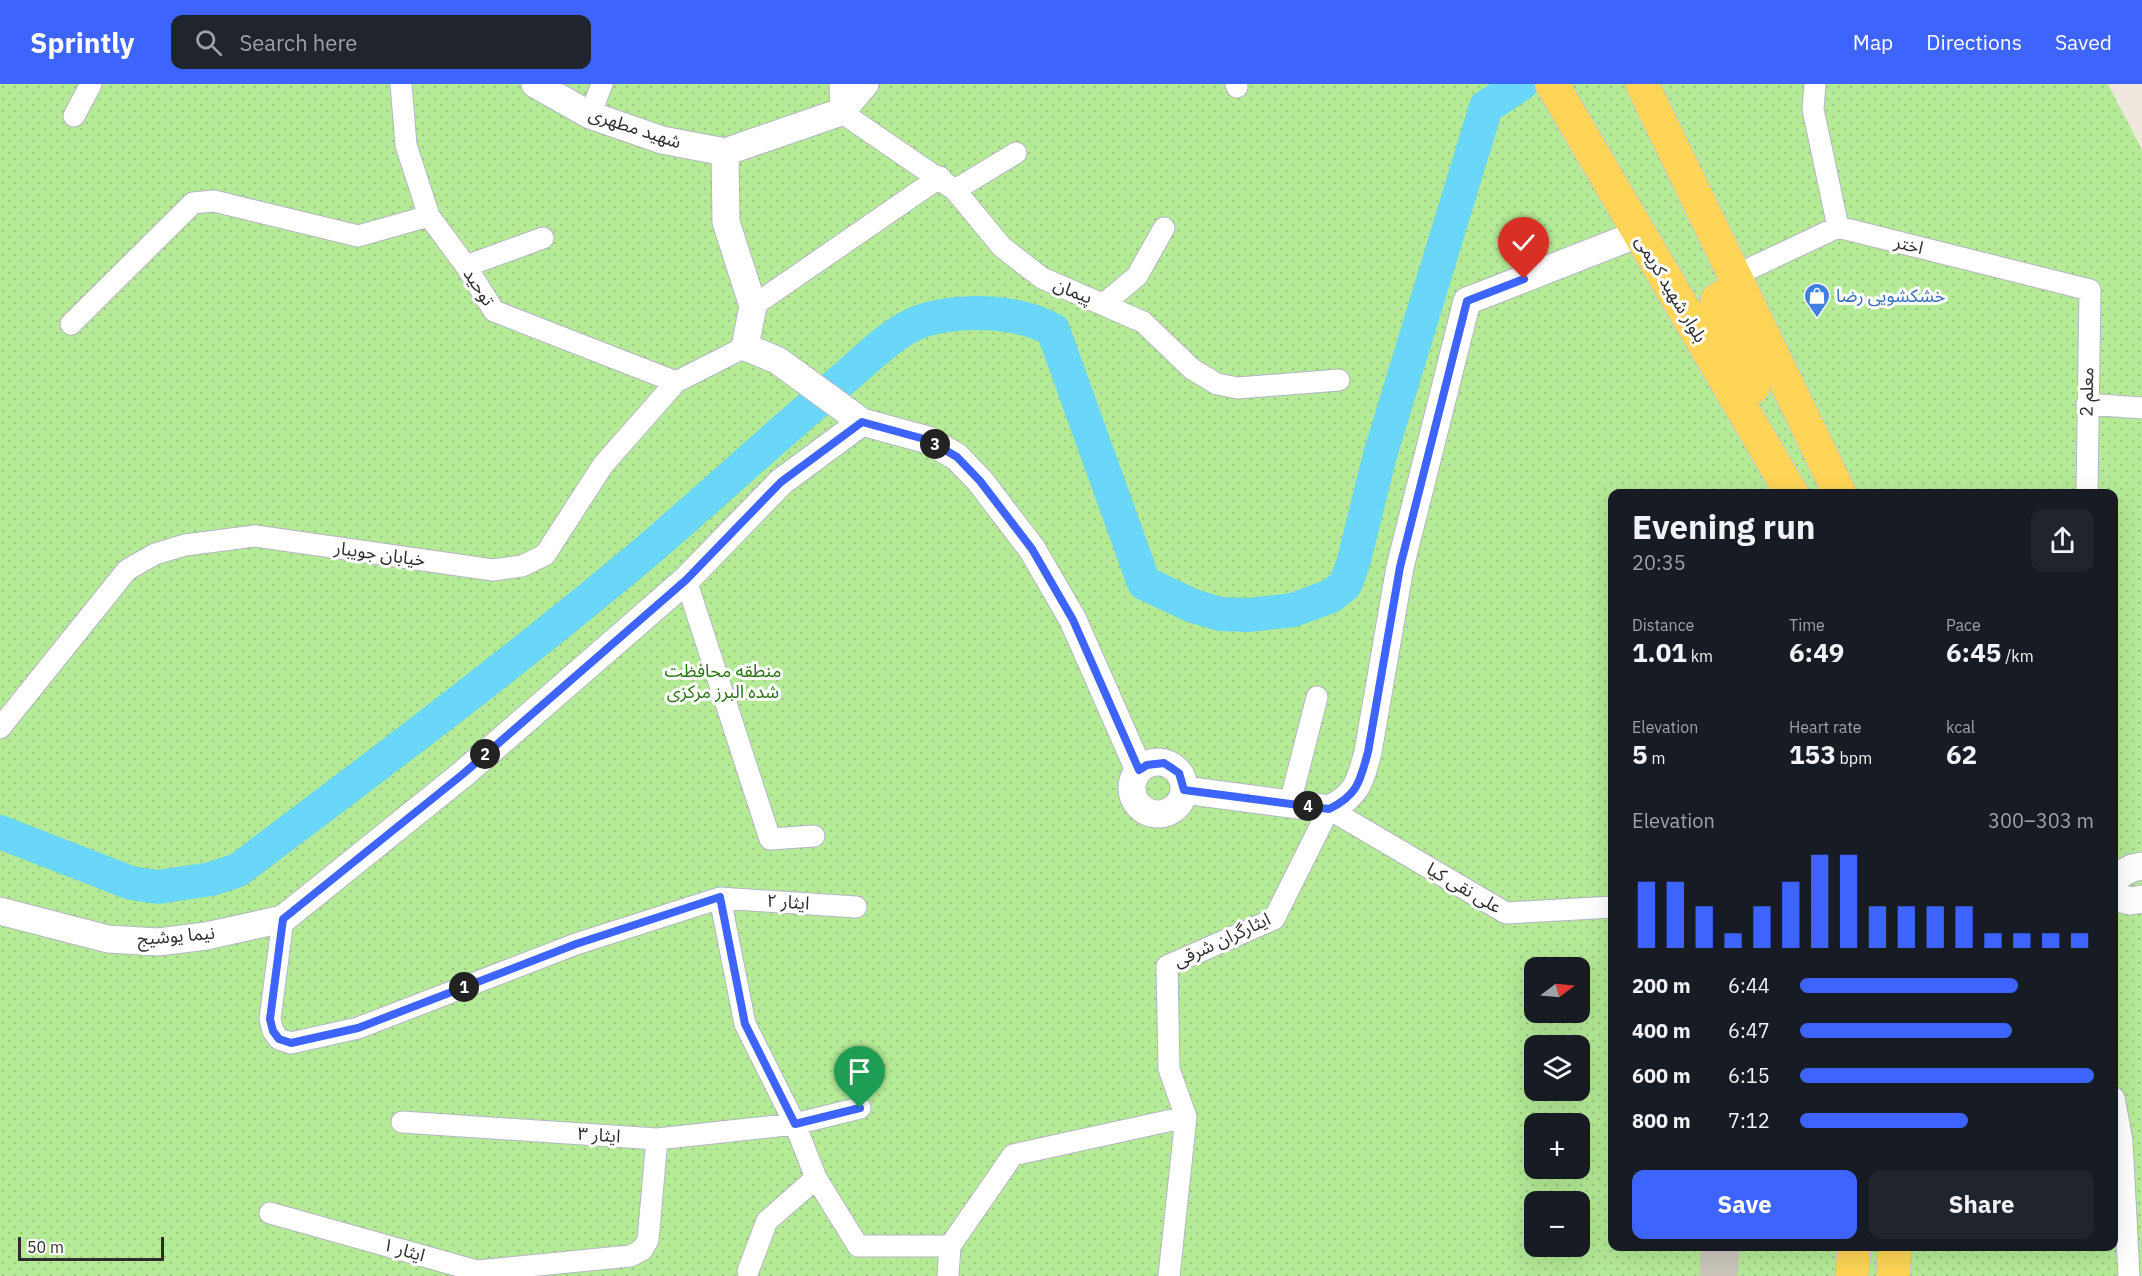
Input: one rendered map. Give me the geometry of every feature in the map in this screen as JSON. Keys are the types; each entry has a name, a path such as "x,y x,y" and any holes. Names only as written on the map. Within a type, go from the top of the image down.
{"main road":[{"name":"بلوار شهید کریمی","path":"1552,84 1573,124 1786,484"},
{"path":"1642,84 1838,489"},
{"path":"1758,325 1738,294 1723,295 1717,300 1717,317 1776,431 1786,484"},
{"path":"1852,1276 1854,1251"},
{"path":"1893,1276 1895,1251"}],"street":[{"path":"74,116 92,84"},
{"name":"توحید","path":"401,84 406,145 429,216 466,266 494,311 676,382"},
{"name":"شهید مطهری","path":"535,84 590,115 662,140 724,153"},
{"path":"590,115 602,84"},
{"path":"840,84 841,112"},
{"path":"865,84 841,112 724,153 726,222 753,306 745,347 777,360 857,419 928,440 957,457 980,481 1032,549 1073,620 1139,770"},
{"path":"1736,275 1838,227 1813,110 1815,84"},
{"name":"پیمان","path":"841,112 948,184 1002,247 1042,278 1105,303 1143,322 1192,369 1217,384 1238,388 1339,380"},
{"path":"753,306 948,184 1016,153"},
{"path":"72,324 193,203 214,201 358,236 429,216"},
{"name":"اختر","path":"1838,227 2090,290"},
{"path":"1105,303 1137,276 1164,228"},
{"path":"1184,790 1329,809 1349,799 1360,780 1368,752 1400,567 1467,301 1638,234"},
{"path":"466,266 543,238"},
{"name":"معلم 2","path":"2087,489 2090,290"},
{"name":"خیابان جویبار","path":"0,728 128,570 155,554 185,545 255,536 494,570 522,566 545,555 603,465 676,382 745,347"},
{"path":"2087,404 2142,408"},
{"path":"857,419 781,482 686,580 463,774 283,919 270,1019 273,1031 279,1039 291,1043 358,1028 576,944 720,897 745,1024 795,1124 816,1178 858,1246 950,1246"},
{"path":"686,580 770,838 814,836"},
{"path":"1290,803 1317,697"},
{"path":"1164,763 1179,773 1184,790 1178,806 1171,812 1155,815 1147,812 1133,797 1132,785 1139,770 1147,765 1164,763"},
{"name":"علی نقی کیا","path":"1329,809 1506,913 1608,907"},
{"name":"ایثارگران شرقی","path":"1186,1117 1169,1069 1167,966 1274,919 1329,809"},
{"path":"2118,876 2132,868 2142,866"},
{"name":"ایثار ۲","path":"720,897 856,907"},
{"path":"2118,898 2131,901 2142,899"},
{"name":"نیما یوشیج","path":"0,911 108,939 158,942 207,936 283,919"},
{"name":"ایثار ۳","path":"402,1122 657,1139 795,1124 860,1108"},
{"path":"948,1276 950,1246 1013,1155 1186,1117 1169,1276"},
{"path":"2118,1120 2122,1141 2129,1276"},
{"name":"ایثار ۱","path":"270,1213 477,1270 630,1256 642,1250 648,1240 657,1139"},
{"path":"748,1271 766,1221 816,1178"}],"green space":[{"name":"منطقه محافظت شده البرز مرکزی","path":"0,84 2108,84 2142,150 2142,1276 0,1276"}],"building":[{"path":"1702,1251 1739,1251 1737,1276 1700,1276"}],"waterway":[{"path":"0,832 131,883 158,887 211,879 238,870 547,633 647,551 888,340 919,322 951,315 969,313 1006,315 1039,323 1053,330 1144,583 1193,606 1220,614 1249,615 1293,610 1331,596 1345,585 1353,564 1380,455 1486,107 1521,84"}],"place":[{"name":"خشکشویی رضا","path":"1817,319"}],"route":[{"path":"860,1108 795,1124 745,1024 720,897 576,944 358,1028 291,1043 279,1039 273,1031 270,1019 283,919 463,774 686,580 781,482 862,422 928,440 957,457 980,481 1032,549 1073,620 1139,770 1156,762 1164,763 1179,773 1184,790 1329,809 1349,799 1360,780 1368,752 1400,567 1467,301 1524,279"}]}
